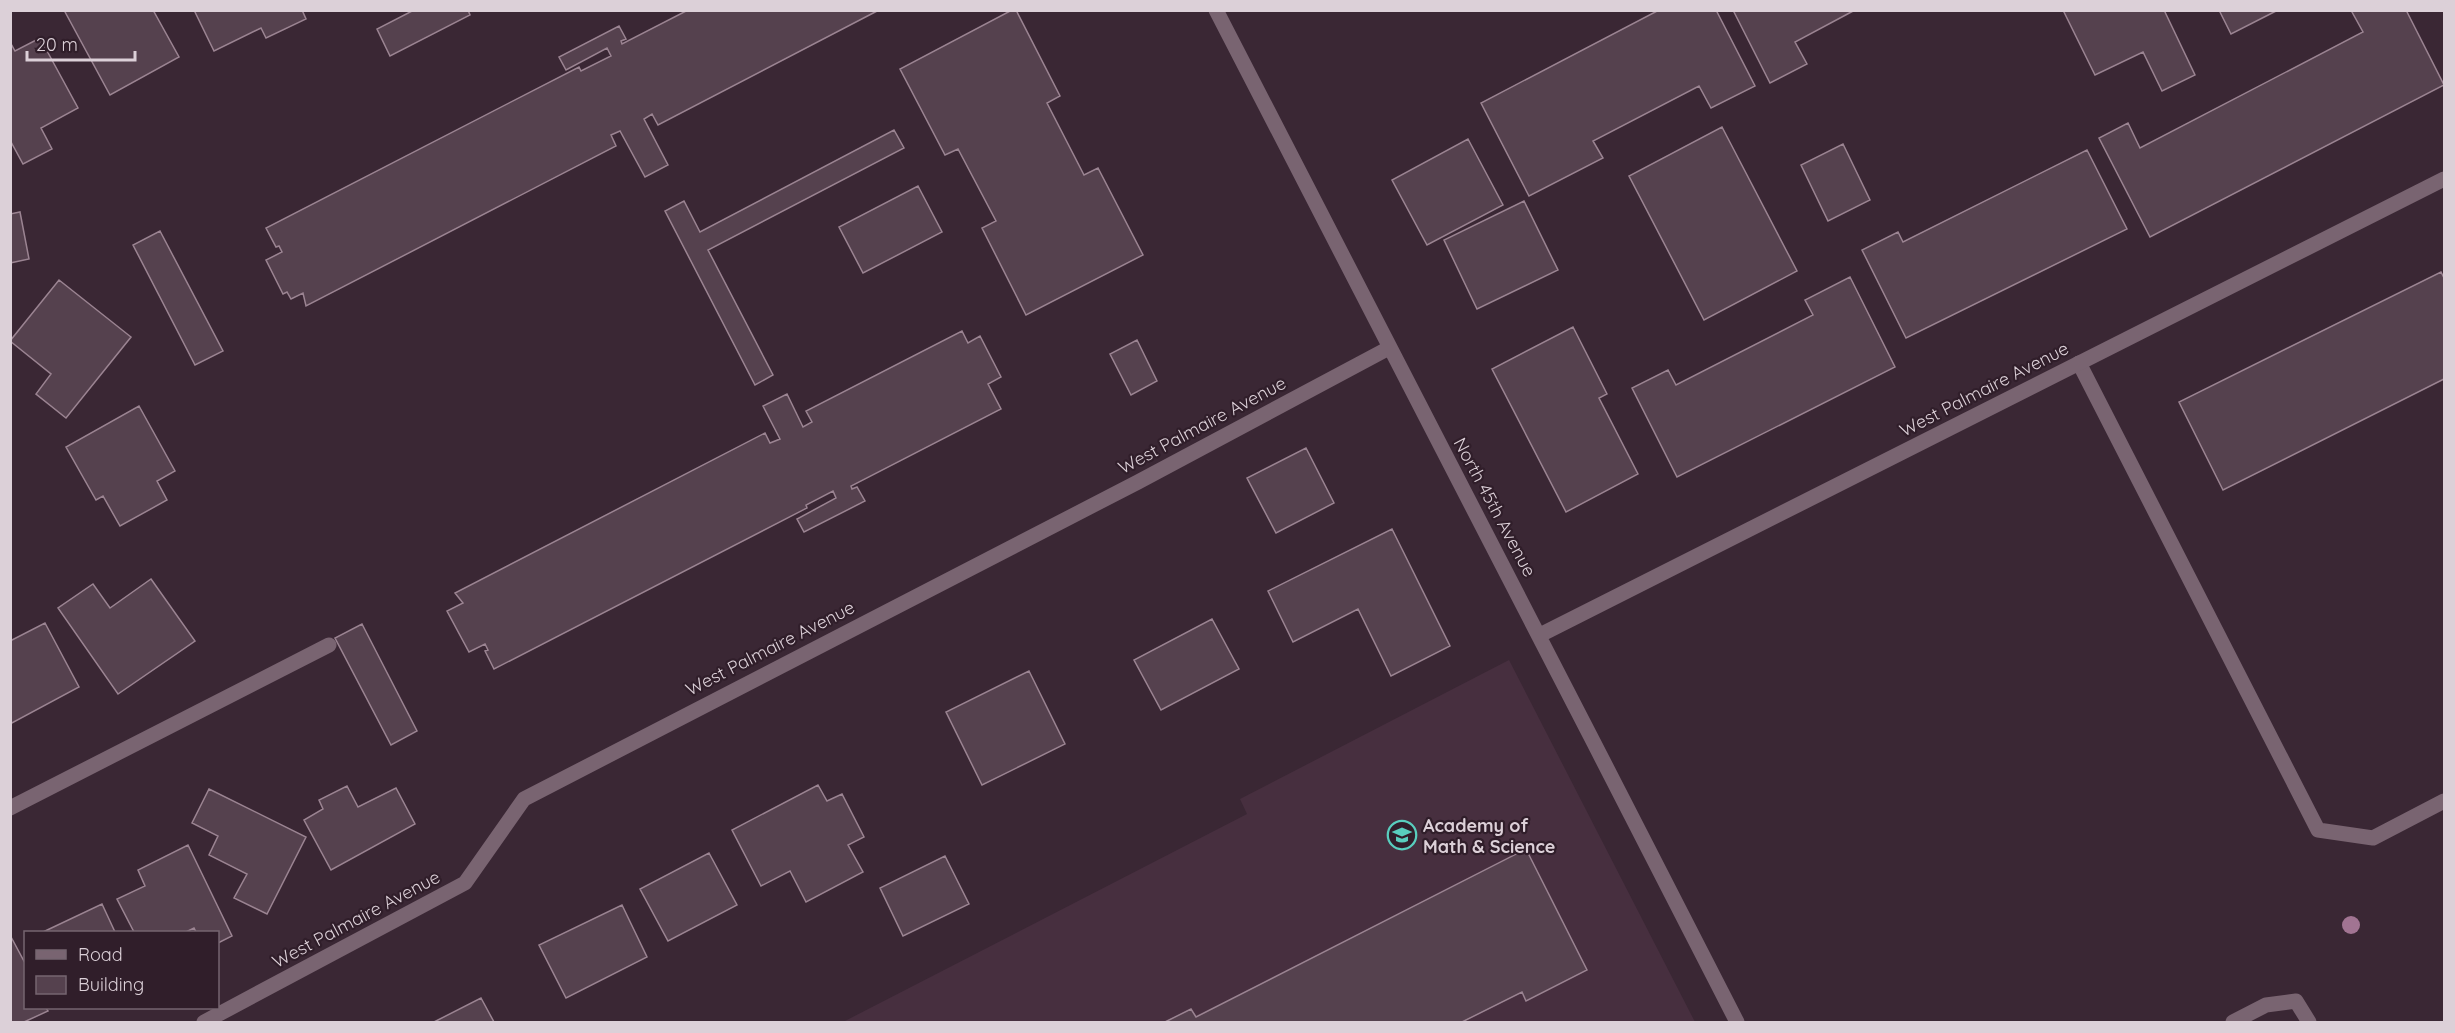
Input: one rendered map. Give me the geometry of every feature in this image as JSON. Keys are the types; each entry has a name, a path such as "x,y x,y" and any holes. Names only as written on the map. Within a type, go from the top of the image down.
{"street":[{"name":"North 45th Avenue","path":"1216,10 1389,348 1540,635 1737,1023"},
{"name":"West Palmaire Avenue","path":"1540,635 2445,179"},
{"name":"West Palmaire Avenue","path":"204,1023 465,883 524,799 1138,482 1389,348"},
{"path":"2079,363 2318,830 2373,838 2445,801"},
{"path":"10,808 328,645"},
{"path":"2233,1023 2266,1005 2296,1001 2309,1023"}],"shaded area":[{"name":"Academy of Math & Science","path":"1509,660 1695,1022 843,1022 1247,814 1240,799"}],"building":[{"path":"64,10 153,10 179,57 110,95"},
{"path":"194,10 302,10 306,19 266,38 261,28 214,51"},
{"path":"414,10 468,10 470,15 390,56 377,29"},
{"path":"688,10 879,10 658,125 652,114 644,119 668,165 645,177 620,131 611,135 616,146 306,306 303,293 291,299 287,292 283,294 266,260 282,252 279,246 276,247 266,228 579,67 581,71 611,56 607,48 566,70 559,57 619,26 626,39 621,41 622,44"},
{"path":"1012,10 1016,10 1060,96 1047,103 1084,175 1098,168 1143,255 1026,315 982,228 996,221 958,149 945,155 900,69"},
{"path":"1659,10 1716,10 1755,86 1711,108 1699,86 1593,141 1603,158 1529,196 1481,103"},
{"path":"1733,10 1855,10 1795,42 1807,64 1770,83"},
{"path":"2063,10 2164,10 2195,75 2162,91 2143,52 2095,75"},
{"path":"2219,10 2278,10 2231,34"},
{"path":"2355,10 2406,10 2444,85 2150,237 2099,138 2128,123 2140,148 2363,32 2352,12"},
{"path":"40,38 78,108 41,128 52,149 23,164 10,140 10,42 15,51"},
{"path":"1722,127 1797,271 1704,320 1629,176"},
{"path":"894,130 904,148 708,250 773,375 755,385 665,211 684,201 700,232"},
{"path":"1468,139 1503,205 1427,245 1392,180"},
{"path":"1843,144 1870,200 1828,221 1801,165"},
{"path":"2087,150 2127,229 1906,338 1862,250 1898,232 1903,242"},
{"path":"918,186 942,232 863,273 839,227"},
{"path":"1524,201 1558,270 1477,309 1444,240"},
{"path":"20,212 29,259 10,263 10,214"},
{"path":"160,231 223,351 195,365 133,245"},
{"path":"2441,272 2444,278 2444,379 2223,490 2179,402"},
{"path":"1850,277 1895,367 1677,477 1632,388 1668,370 1676,385 1813,315 1805,300"},
{"path":"59,280 131,337 66,418 36,394 51,374 10,341"},
{"path":"1573,327 1607,394 1599,398 1638,474 1566,512 1492,369"},
{"path":"962,331 968,343 980,336 1001,377 988,384 1001,409 851,486 852,489 857,487 865,501 804,532 797,519 836,498 833,491 806,505 807,508 494,669 485,651 488,650 485,644 469,652 447,611 463,603 455,593 765,433 770,443 780,439 763,406 787,394 803,427 812,422 806,411"},
{"path":"1137,340 1157,381 1131,395 1110,354"},
{"path":"139,406 175,471 157,481 167,500 120,526 103,496 96,500 66,447"},
{"path":"1306,448 1334,503 1276,533 1247,478"},
{"path":"1392,529 1450,646 1391,676 1358,609 1293,642 1268,591"},
{"path":"151,579 195,641 118,694 58,608 93,584 110,608"},
{"path":"1212,619 1239,669 1161,710 1134,660"},
{"path":"45,623 79,687 10,724 10,641"},
{"path":"362,624 417,731 391,745 335,638"},
{"path":"1029,671 1065,744 982,785 946,712"},
{"path":"818,785 827,801 842,794 864,837 848,845 863,872 806,902 790,871 761,886 732,830"},
{"path":"347,786 358,807 396,788 415,824 331,870 304,820 323,809 319,800"},
{"path":"209,789 306,837 267,914 234,898 247,874 209,855 218,836 192,823"},
{"path":"188,845 232,936 219,942 219,931 196,931 194,928 188,931 133,931 117,899 145,886 138,870"},
{"path":"1526,849 1587,970 1526,1001 1522,992 1462,1022 1165,1022 1191,1009 1196,1017"},
{"path":"709,853 737,905 668,941 640,889"},
{"path":"945,856 969,904 903,936 880,888"},
{"path":"102,904 115,931 45,931"},
{"path":"622,905 647,957 566,998 539,945"},
{"path":"10,935 24,961 24,1009 47,1009 48,1011 24,1022 10,1022"},
{"path":"481,998 494,1022 434,1022"}],"place":[{"name":"Academy of Math & Science","path":"1402,835"}]}
